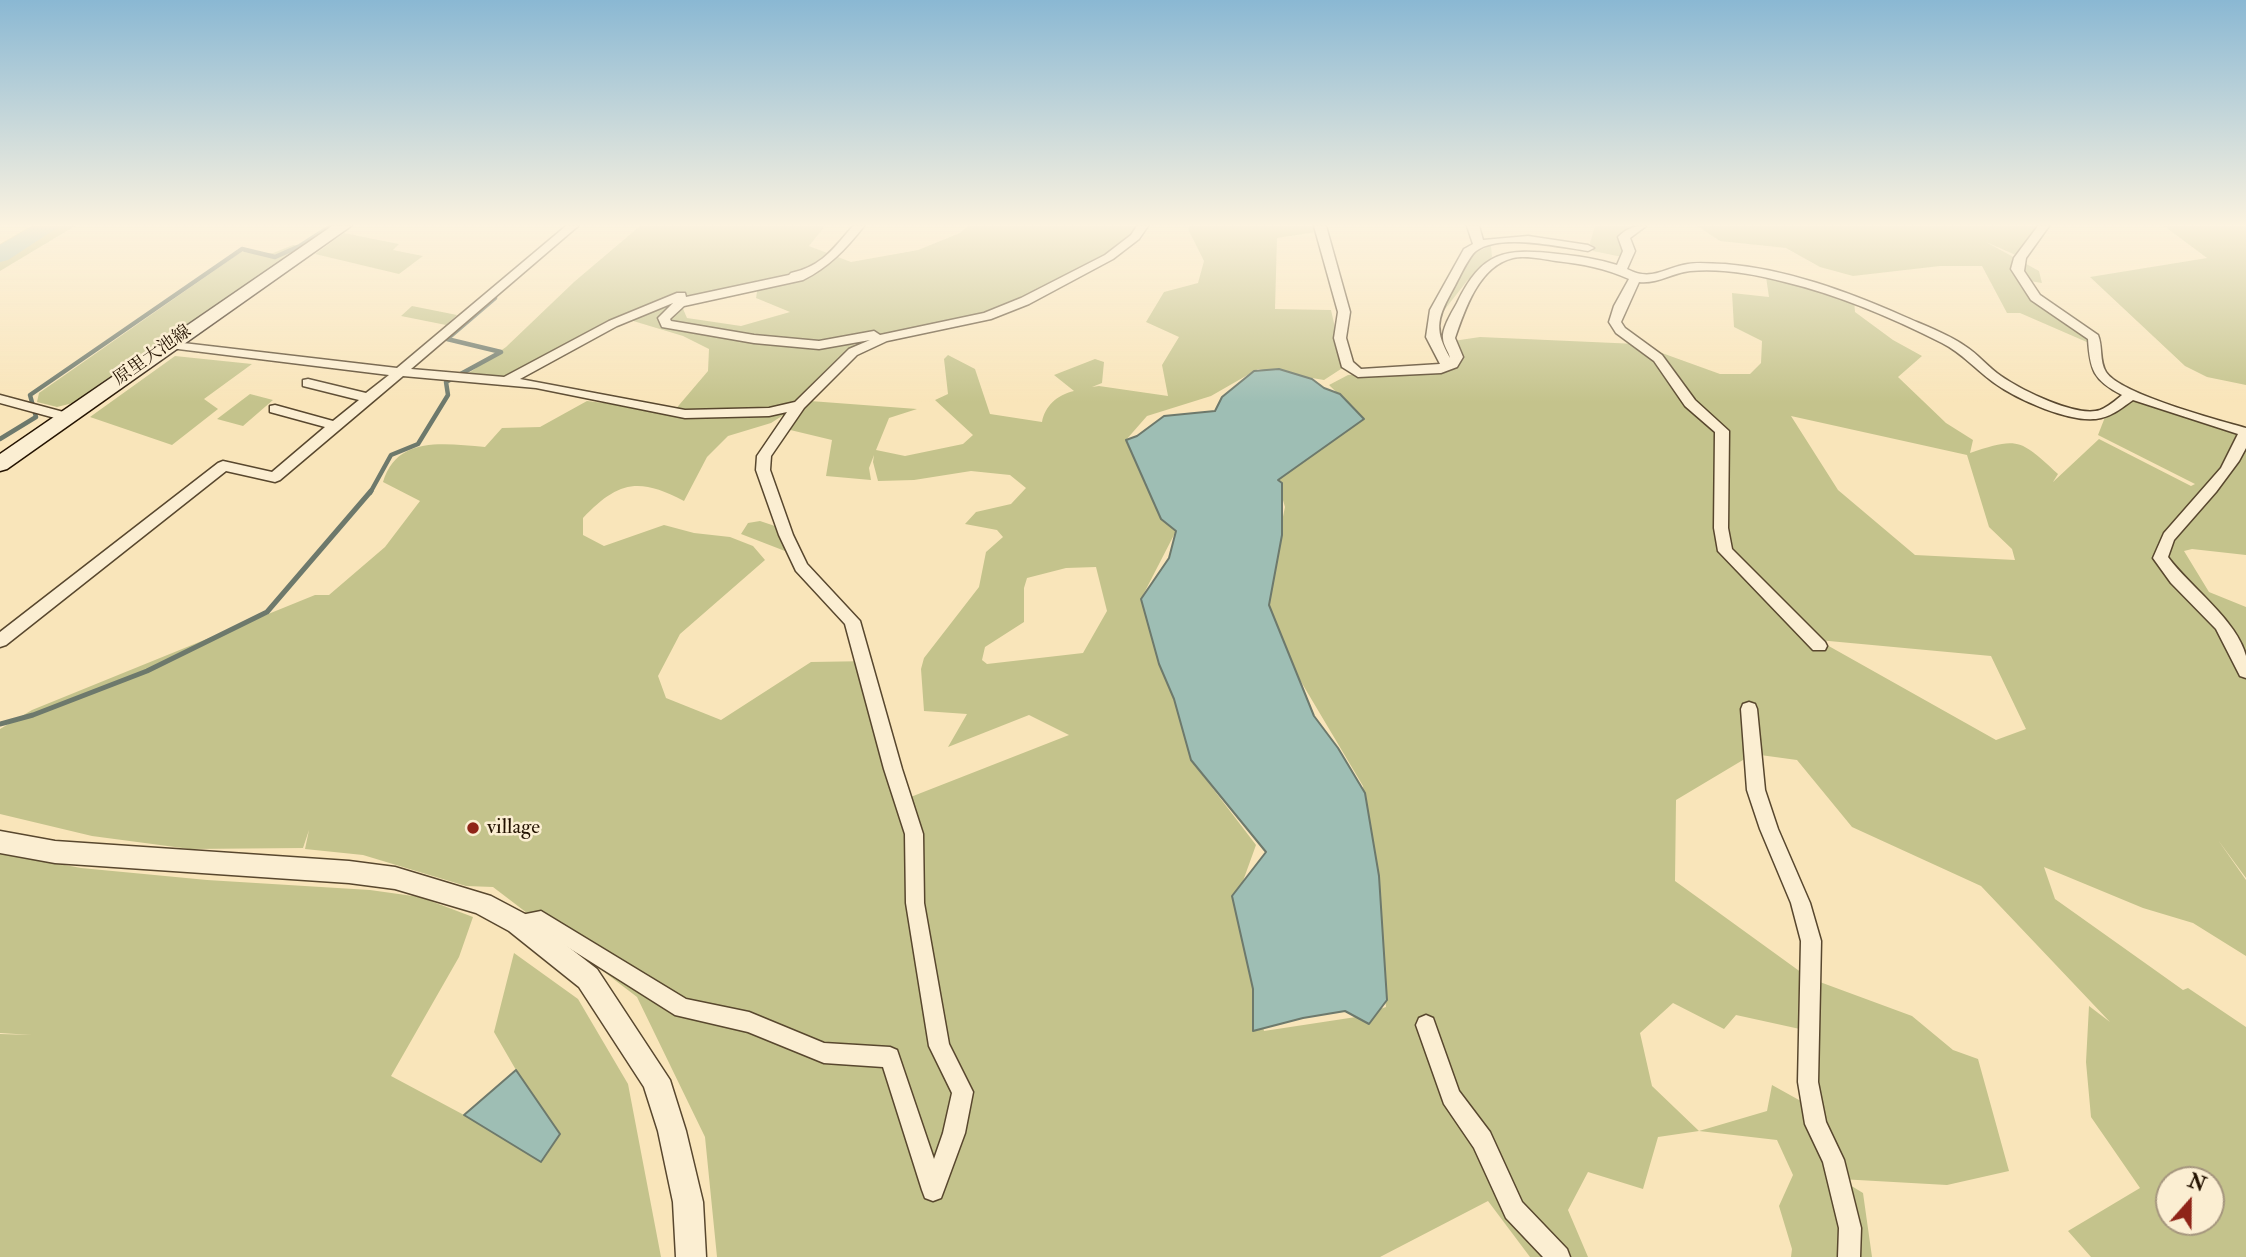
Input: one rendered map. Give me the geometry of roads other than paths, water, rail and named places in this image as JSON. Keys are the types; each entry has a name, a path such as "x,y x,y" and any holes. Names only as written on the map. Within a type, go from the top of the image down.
{"main road":[{"name":"原里大池線","path":"0,464 257,285"}],"street":[{"path":"0,641 223,466 275,477 503,285"},
{"path":"504,380 534,370 630,315 715,285"},
{"path":"764,285 680,303 664,318 666,324 754,339 819,345 885,333 910,334"},
{"path":"519,923 541,919 682,1008 749,1022 824,1053 890,1057 933,1190 954,1133 963,1092 939,1046 915,903 914,834 852,621 801,567 786,535 763,470 764,456 799,405 853,352 870,343 987,316 1026,301 1057,285"},
{"path":"1336,285 1343,312 1340,338 1347,364 1358,373 1441,369 1452,364 1457,357 1449,338 1457,314 1476,285"},
{"path":"1447,365 1432,337 1436,310 1449,285"},
{"path":"1631,285 1615,321 1620,330 1658,358 1690,403 1722,431 1721,528 1725,551 1819,646"},
{"path":"1805,285 1877,309 1939,336 1961,348 1996,379 2049,404 2079,414 2097,415 2110,411 2132,394"},
{"path":"2025,285 2052,313 2085,330 2094,338 2095,364 2104,378 2132,394 2246,432 2242,447 2197,506 2161,545 2160,558 2176,579 2222,625 2246,672"},
{"path":"170,344 400,372 504,380 685,414 769,412 799,405"},
{"path":"308,383 369,398"},
{"path":"0,399 66,417"},
{"path":"275,409 336,426"},
{"path":"1749,709 1756,788 1770,831 1806,912 1811,941 1808,1082 1816,1124 1833,1160 1850,1228 1849,1257"},
{"path":"0,842 55,852 349,872 395,878 482,904 519,923 589,978 656,1080 672,1131 688,1202 691,1257"},
{"path":"1426,1025 1451,1097 1482,1140 1514,1209 1559,1257"}],"water":[{"path":"1279,369 1312,379 1324,388 1340,394 1364,419 1278,480 1282,483 1282,535 1269,605 1314,716 1338,748 1365,793 1379,876 1387,1000 1369,1024 1345,1011 1253,1031 1253,989 1232,896 1266,852 1191,760 1141,599 1169,558 1176,531 1161,519 1126,440 1137,436 1164,416 1215,411 1222,397 1254,371"},
{"path":"516,1070 560,1134 541,1162 464,1115"}],"waterway":[{"path":"0,439 36,417 30,395 190,285"},
{"path":"370,493 391,455 418,444 448,395 446,382 501,352 447,339 495,298 490,297"},
{"path":"0,724 33,715 147,671 267,612 371,491"}],"place":[{"name":"village","path":"473,828"}]}
